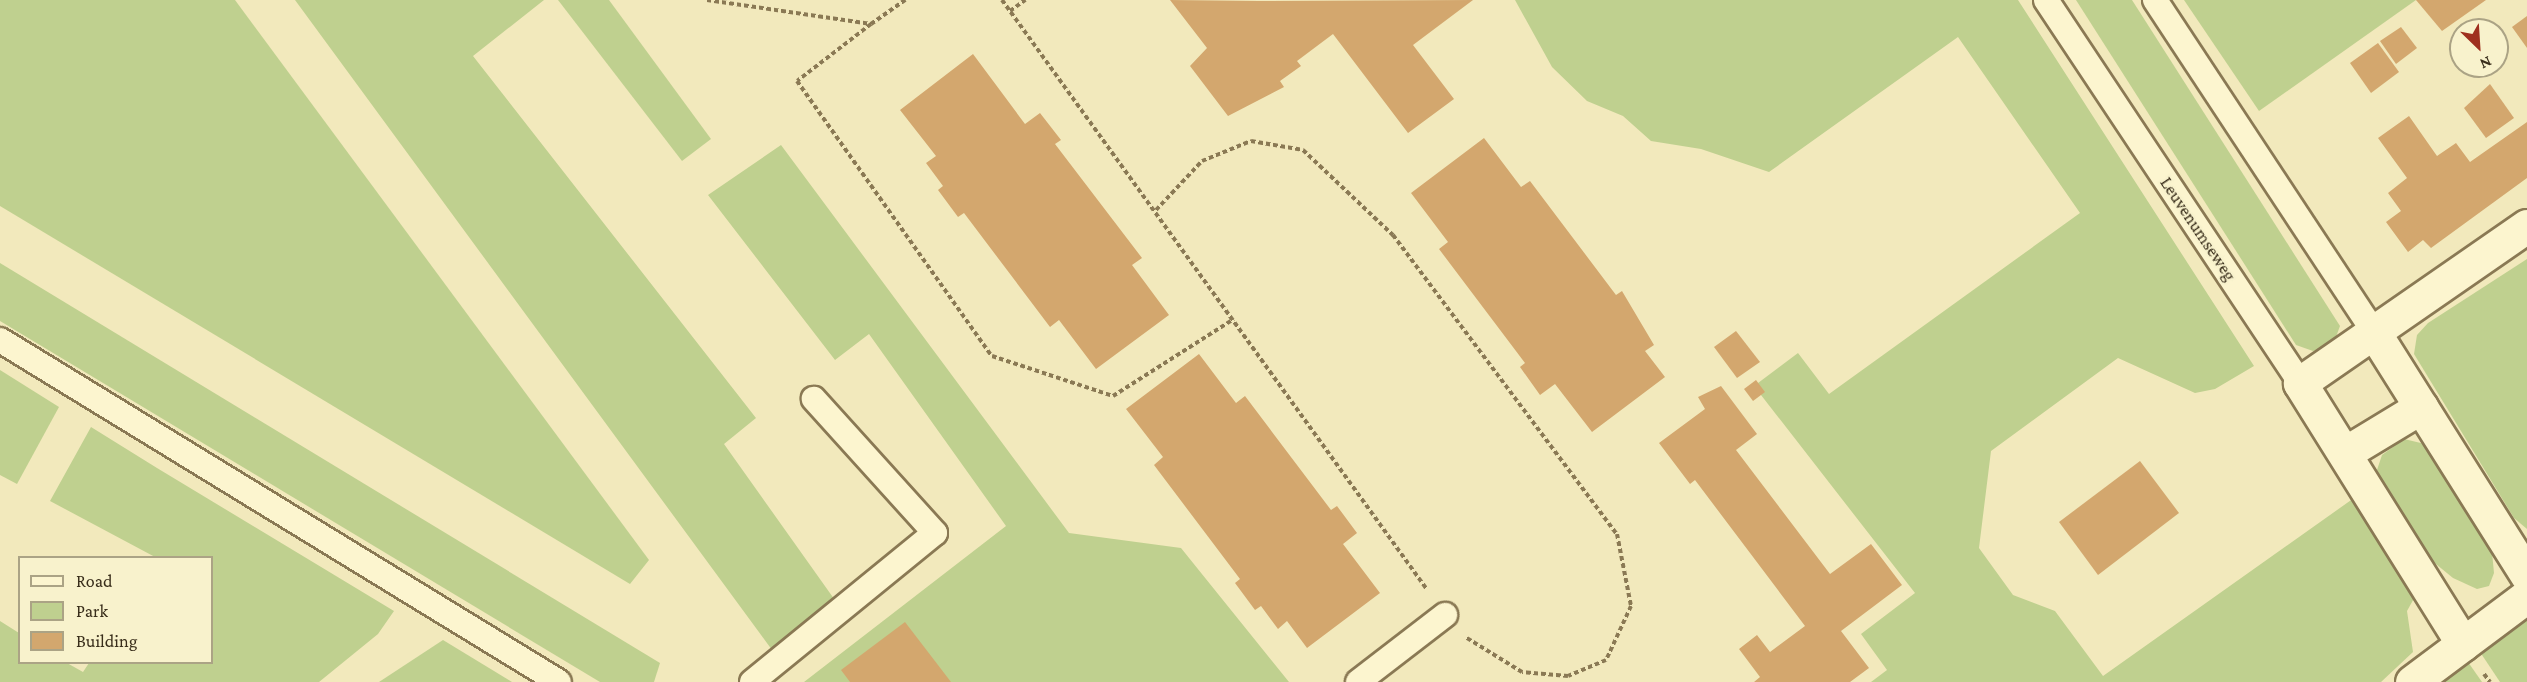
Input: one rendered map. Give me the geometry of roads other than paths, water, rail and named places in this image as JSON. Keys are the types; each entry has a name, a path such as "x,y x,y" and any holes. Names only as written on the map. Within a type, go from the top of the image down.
{"street":[{"path":"2463,644 2300,383 2375,334 2527,226"},
{"path":"2375,334 2527,575"},
{"path":"2345,453 2421,407"},
{"path":"2412,682 2527,596"}],"lane":[{"name":"Leuvenumseweg","path":"2046,0 2300,383"},
{"path":"2155,0 2375,334"},
{"path":"0,340 559,682"},
{"path":"753,682 935,533 814,399"},
{"path":"1358,682 1445,615"}]}
